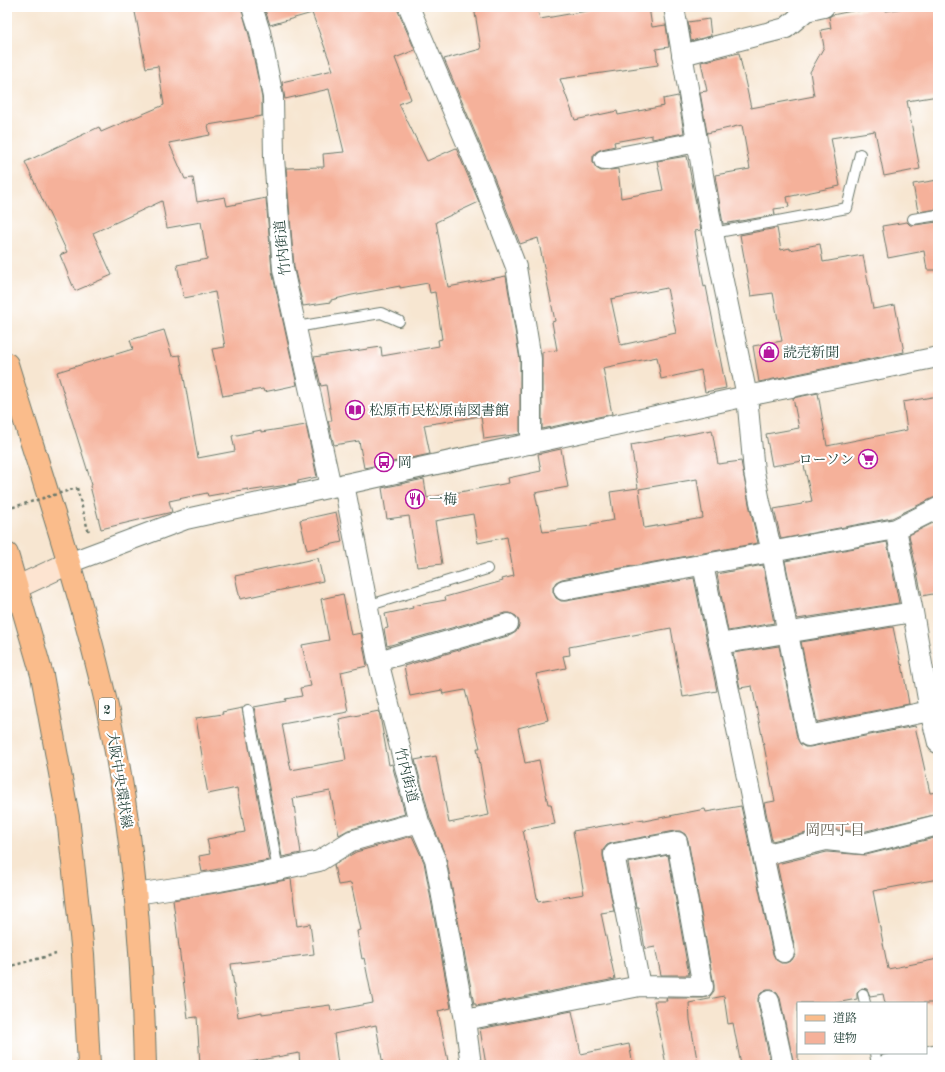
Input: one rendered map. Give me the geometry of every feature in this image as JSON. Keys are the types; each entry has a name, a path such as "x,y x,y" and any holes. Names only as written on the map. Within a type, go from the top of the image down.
{"main road":[{"name":"大阪中央環状線","path":"7,364 69,563 89,632 107,707 121,780 136,894 142,979 145,1065"},
{"path":"7,554 12,589 42,674 68,817 83,954 89,1065"}],"street":[{"name":"竹内街道","path":"252,7 260,32 273,97 274,158 283,269 296,327 338,486 367,606 378,661 419,822 435,860 465,1020 471,1065"},
{"path":"409,7 482,179 516,267 531,359 530,444"},
{"path":"674,7 713,233 746,396 754,472 772,552 808,736 930,711"},
{"path":"682,55 786,28 806,11 824,7"},
{"path":"604,160 697,142"},
{"path":"12,589 69,563 186,519 746,396 938,357"},
{"path":"564,590 896,529 938,508"},
{"path":"896,529 913,612 930,711 938,743"},
{"path":"703,565 784,952"},
{"path":"719,644 913,612"},
{"path":"378,661 508,624"},
{"path":"136,894 220,881 319,861 352,841 419,822"},
{"path":"763,855 826,840 863,844 938,825"},
{"path":"465,1020 640,986 703,987 677,842 614,854 640,986"},
{"path":"769,1001 783,1065"},
{"path":"886,1065 938,1054"}],"lane":[{"path":"713,233 847,208 860,154"},
{"path":"913,219 938,214"},
{"path":"296,327 381,313 399,321"},
{"path":"367,606 487,569"},
{"path":"248,710 278,870"},
{"path":"875,1054 878,1065"}],"path":[{"path":"7,509 77,488 88,530"},
{"path":"7,967 56,954"}],"building":[{"path":"134,7 241,7 249,35 262,98 262,116 208,125 210,135 169,143 185,179 193,178 197,202 225,197 227,206 266,198 272,271 297,385 264,392 263,389 223,396 212,349 225,347 215,292 184,298 177,265 207,259 201,222 167,228 162,201 93,233 112,275 75,291 60,255 67,252 25,162 99,127 101,132 164,105 158,66 146,68"},
{"path":"264,7 398,7 398,11 415,50 395,58 411,99 399,104 427,161 456,148 479,202 436,222 448,287 506,276 520,360 520,434 484,439 481,416 424,425 430,454 364,468 359,441 334,445 328,421 332,421 326,385 321,386 314,357 381,347 382,356 439,346 438,340 442,339 435,292 430,293 428,283 400,288 400,286 352,295 331,300 331,302 303,306 294,267 286,168 324,167 323,154 344,152 329,89 285,99 282,82 333,70 312,13 270,25"},
{"path":"474,7 537,7 540,19 610,7 649,7 652,27 666,25 669,47 656,49 658,65 560,79 575,120 617,111 618,115 664,106 663,99 678,96 684,133 652,139 652,135 614,142 615,146 596,152 593,156 593,162 596,168 601,171 618,169 621,198 663,190 657,161 687,156 701,230 695,231 704,287 706,286 726,388 705,392 701,370 661,379 657,357 603,368 612,414 542,429 542,352 557,350 552,322 555,321 538,238 520,244 493,175 444,59 481,49","holes":["667,288 676,333 621,345 611,299"]},
{"path":"885,7 886,11 910,7 938,7 938,96 907,101 920,169 884,176 875,131 831,138 840,186 787,197 789,207 774,209 775,215 723,224 715,175 750,169 742,125 707,133 700,92 707,91 701,62 739,53 751,108 814,96 810,72 824,47 821,30 831,28 829,17 832,15 857,10"},
{"path":"709,19 711,36 691,41 688,22"},
{"path":"938,180 938,209 918,212 913,184"},
{"path":"907,222 910,225 914,225 938,222 938,270 927,270 924,251 888,258 882,226"},
{"path":"777,228 781,250 790,248 790,250 820,244 823,262 863,255 873,309 895,305 904,352 759,382 753,346 782,341 773,293 751,296 740,235"},
{"path":"164,330 172,356 180,355 198,458 235,451 232,436 261,430 261,432 306,425 317,477 287,485 248,491 248,489 208,496 207,493 169,501 172,512 101,529 90,486 92,485 57,372 133,349 130,340"},
{"path":"818,393 827,446 907,430 903,402 938,396 938,497 892,518 781,539 774,509 812,501 803,461 772,466 766,434 799,428 793,398"},
{"path":"712,430 718,464 741,461 758,543 562,579 556,582 553,587 553,592 556,598 561,601 566,601 694,578 717,691 683,697 671,628 569,647 570,655 563,656 566,668 536,674 548,720 518,728 525,763 539,760 548,804 551,804 555,824 523,830 538,902 584,894 573,831 644,819 644,821 705,809 706,812 741,806 773,954 776,960 781,963 786,963 792,960 795,955 795,950 777,864 827,852 866,855 938,837 938,879 873,891 888,969 938,959 938,1003 885,1002 883,994 870,996 867,989 862,988 857,992 857,999 841,1002 797,1002 798,1065 794,1065 780,998 777,993 772,990 767,990 761,993 758,998 758,1003 771,1065 741,1065 733,1023 728,1024 724,996 689,1003 690,1020 698,1065 666,1065 654,1001 667,1001 666,998 703,998 710,996 714,991 688,840 685,834 680,831 612,843 607,845 603,850 614,911 601,913 615,979 476,1006 476,1004 474,1004 446,857 430,818 415,760 436,756 449,823 489,815 477,748 480,748 465,690 443,694 442,690 410,696 404,666 511,635 516,632 519,626 519,621 516,616 510,613 505,613 387,646 384,629 388,628 385,614 413,608 412,606 446,600 445,597 503,581 502,579 514,576 507,537 478,543 473,514 435,521 442,564 417,567 409,516 387,519 382,488 424,479 427,498 509,483 508,478 541,471 538,454 561,449 568,487 535,493 543,532 591,526 591,524 614,520 610,492 638,488 631,445","holes":["697,479 703,518 644,528 639,489"]},
{"path":"336,512 342,542 307,550 300,520"},
{"path":"937,521 938,593 922,596 909,535"},
{"path":"887,542 899,603 797,619 785,561"},
{"path":"318,558 323,581 240,599 235,576"},
{"path":"763,565 774,623 728,631 717,574"},
{"path":"343,594 351,635 361,633 367,666 341,672 348,712 282,724 291,770 346,760 339,719 379,711 389,765 392,764 405,814 348,830 339,835 330,791 293,798 301,853 282,857 254,707 286,701 285,699 302,696 300,688 311,686 302,645 329,640 321,599"},
{"path":"893,627 901,665 902,664 909,704 817,722 801,642"},
{"path":"779,646 797,738 800,744 805,747 810,747 915,726 930,793 938,792 938,814 862,832 824,829 772,841 764,803 775,801 752,686 740,688 733,653"},
{"path":"242,708 269,860 202,872 199,856 210,854 207,839 245,832 237,788 208,794 196,718 223,714 222,712"},
{"path":"412,836 424,862 451,1008 438,1011 448,1061 430,1065 383,1065 376,1025 334,1034 338,1065 300,1065 299,1053 233,1065 200,1065 197,1017 188,1018 173,900 291,879 297,926 310,924 314,954 231,964 238,1017 262,1012 262,1014 330,1005 331,1011 373,1003 364,958 362,959 357,931 361,930 351,883 338,885 334,865 356,852"},
{"path":"668,855 689,975 661,975 655,947 645,949 638,907 636,907 628,863"},
{"path":"572,1011 581,1054 629,1044 633,1065 486,1065 480,1029"}],"place":[{"name":"読売新聞","path":"769,352"},
{"name":"松原市民松原南図書館","path":"355,410"},
{"name":"ローソン","path":"868,459"},
{"name":"岡","path":"384,462"},
{"name":"一梅","path":"415,499"}],"district":[{"name":"岡四丁目","path":"835,830"}]}
